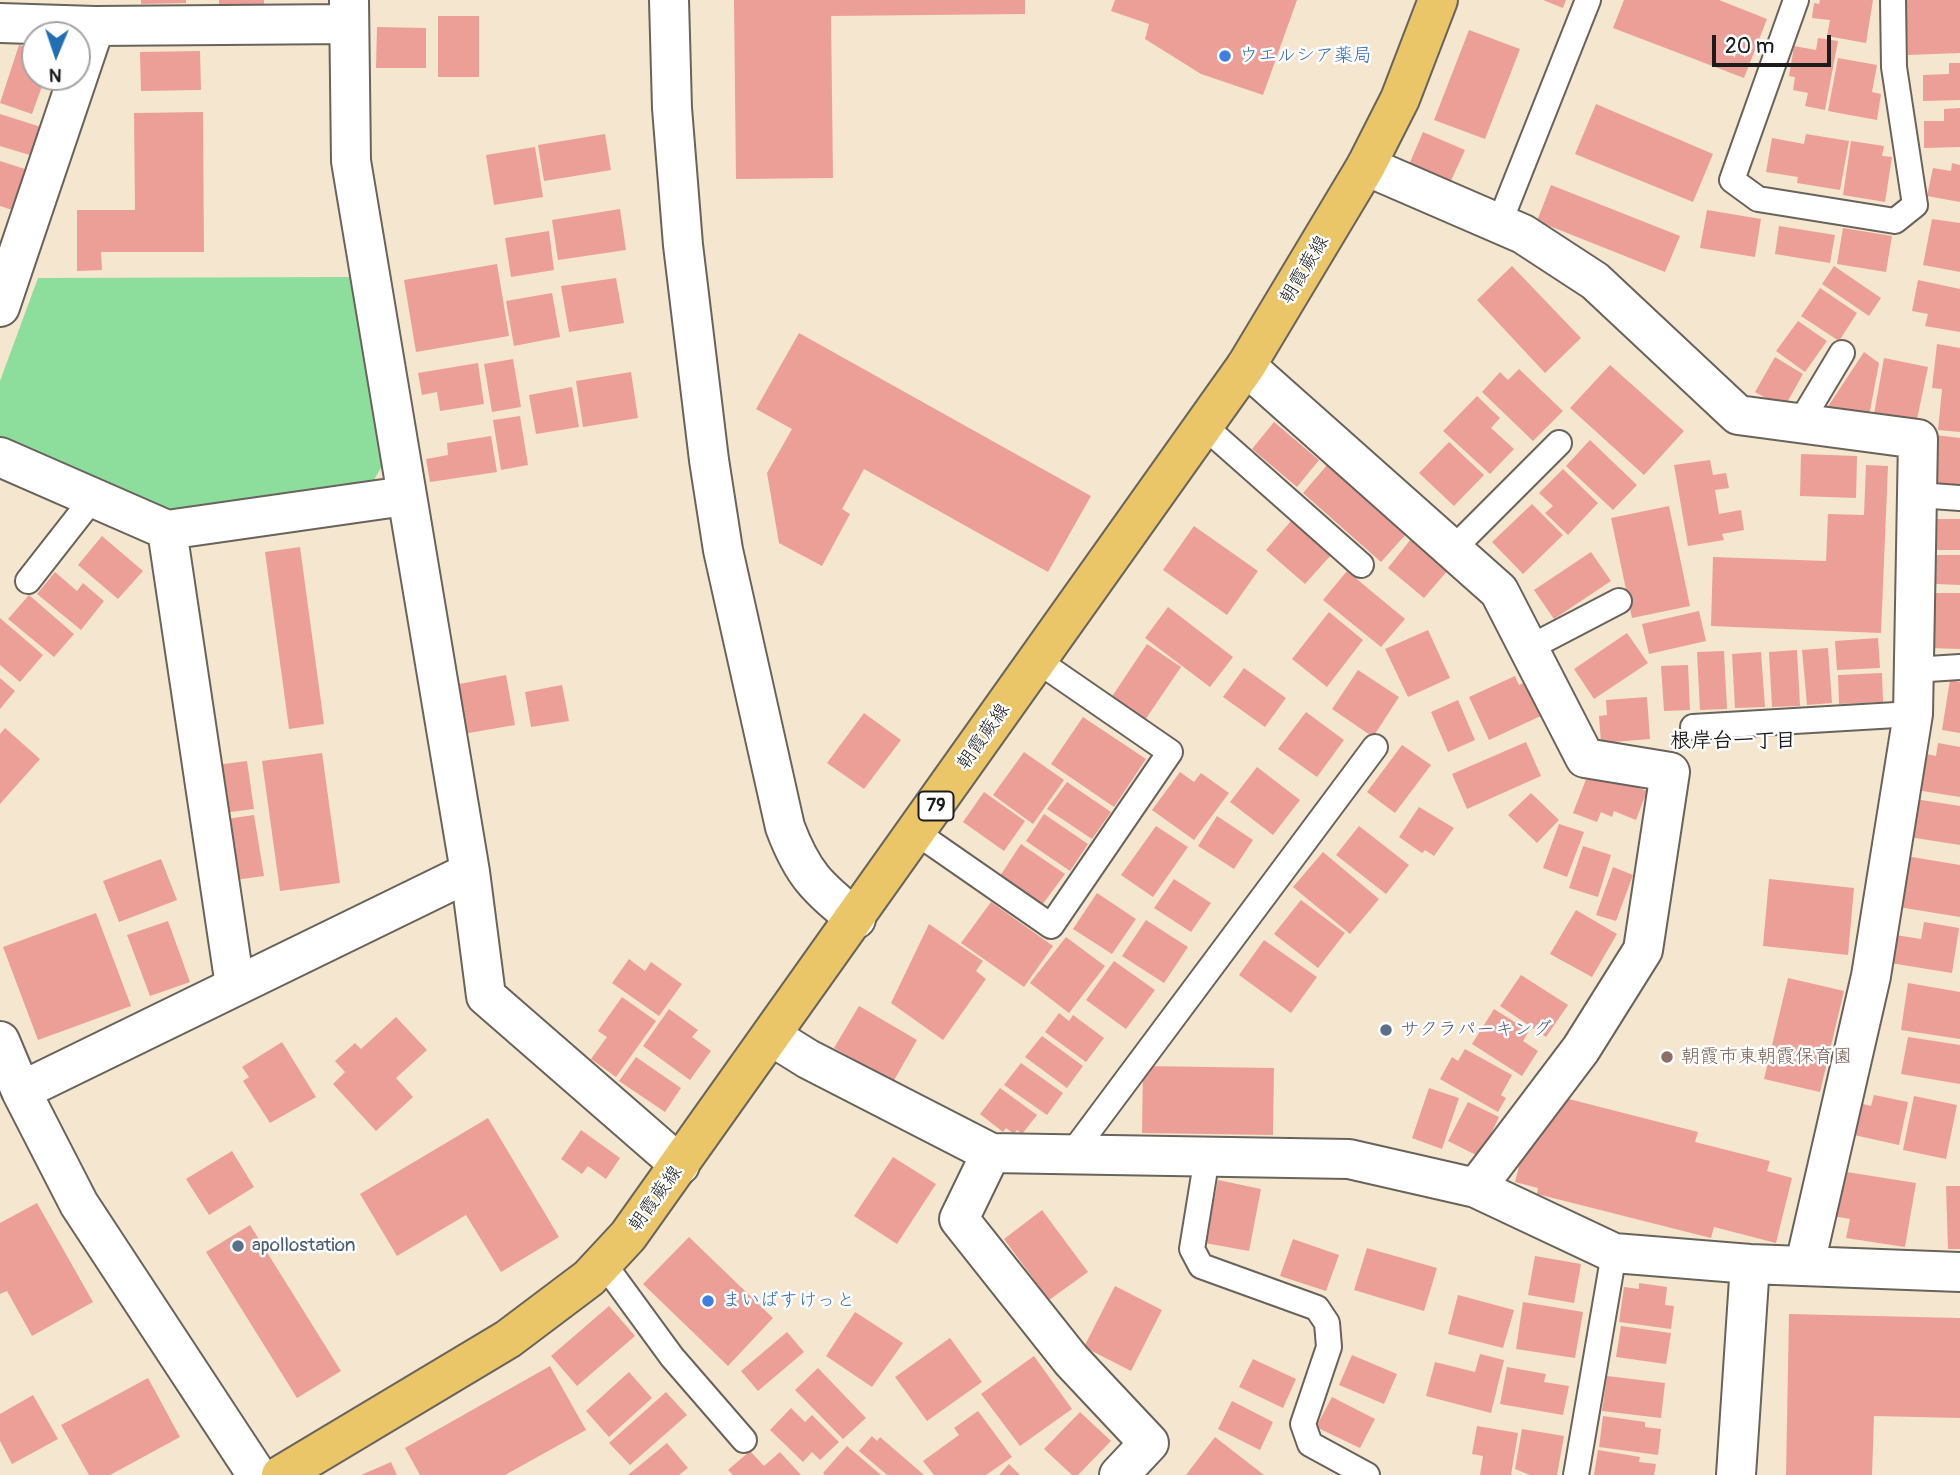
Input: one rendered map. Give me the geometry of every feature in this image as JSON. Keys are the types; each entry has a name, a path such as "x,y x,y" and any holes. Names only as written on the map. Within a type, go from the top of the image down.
{"main road":[{"name":"朝霞蕨線","path":"281,1475 509,1339 604,1264 680,1165 856,919 1246,366 1366,166 1400,99 1438,0"}],"street":[{"path":"670,0 672,108 683,245 709,460 723,550 785,827 797,860 811,881 856,919"},
{"path":"0,23 95,26 349,12 351,161 470,872 486,996 680,1165"},
{"path":"3,291 95,26"},
{"path":"1366,166 1523,234 1595,281 1738,415 1919,439 1913,714 1871,976 1805,1264"},
{"path":"1246,366 1499,591 1585,758 1670,772 1643,950 1581,1049 1476,1188"},
{"path":"0,457 167,530 405,496"},
{"path":"167,530 235,986"},
{"path":"21,1091 470,872"},
{"path":"771,1036 817,1064 991,1153 1349,1158 1476,1188 1614,1253 1750,1264 1960,1272"},
{"path":"0,1041 21,1091 79,1204 257,1475"},
{"path":"991,1153 959,1219 1071,1360 1149,1443 1119,1475"},
{"path":"1736,1475 1750,1264"}],"lane":[{"path":"1499,224 1588,0"},
{"path":"1796,0 1731,180 1758,199 1895,221 1915,205 1894,67 1893,0"},
{"path":"1800,423 1842,353"},
{"path":"1204,426 1361,565"},
{"path":"1453,550 1559,443"},
{"path":"1918,495 1960,498"},
{"path":"28,581 93,498"},
{"path":"1529,648 1619,601"},
{"path":"916,833 1051,926 1170,752 1038,661"},
{"path":"1913,670 1960,667"},
{"path":"1693,727 1913,714"},
{"path":"1070,1156 1375,747"},
{"path":"1207,1157 1192,1249 1201,1266 1317,1308 1327,1323 1329,1347 1303,1423 1310,1444 1367,1475"},
{"path":"1576,1475 1614,1253"},
{"path":"604,1264 673,1357 744,1440"}],"green space":[{"path":"351,277 382,466 371,485 168,517 0,443 0,381 38,278"}],"building":[{"path":"141,0 186,0 186,3 141,4"},
{"path":"219,0 264,0 264,5 219,5"},
{"path":"734,0 1025,0 1025,14 831,16 833,178 736,179"},
{"name":"ウエルシア薬局","path":"1115,0 1297,0 1263,95 1201,74 1145,39 1149,24 1111,11"},
{"path":"1543,0 1566,0 1563,8"},
{"path":"1624,0 1719,0 1767,19 1744,78 1613,28"},
{"path":"1820,0 1873,0 1866,43 1827,36 1830,20 1812,18 1814,3 1819,4"},
{"path":"1905,0 1960,0 1960,53 1908,55"},
{"path":"438,16 479,16 479,77 438,77"},
{"path":"377,27 426,28 426,68 376,68"},
{"path":"1469,30 1520,49 1485,139 1434,120"},
{"path":"1818,38 1838,41 1825,110 1805,106 1808,93 1793,90 1795,77 1789,76 1794,46 1816,50"},
{"path":"21,46 21,91 40,91 32,114 0,103"},
{"path":"200,51 201,90 141,91 140,52"},
{"path":"1838,58 1877,65 1872,92 1881,94 1877,120 1828,111"},
{"path":"1949,63 1960,63 1960,100 1923,101 1923,75 1949,74"},
{"path":"1596,104 1713,154 1693,202 1575,154"},
{"path":"1960,108 1960,147 1924,148 1924,121 1944,121 1944,109"},
{"path":"203,112 204,252 101,252 102,270 77,271 77,210 135,210 134,113"},
{"path":"0,114 41,127 33,156 0,146"},
{"path":"1423,132 1465,150 1449,185 1408,167"},
{"path":"605,134 611,170 544,181 538,145"},
{"path":"1806,134 1849,141 1840,190 1797,183 1798,177 1766,172 1772,138 1804,144"},
{"path":"1851,141 1884,146 1882,156 1892,157 1885,202 1843,195"},
{"path":"535,147 543,197 494,205 486,155"},
{"path":"0,161 28,170 16,211 0,206"},
{"path":"1952,163 1960,165 1960,202 1927,196 1933,168 1951,171"},
{"path":"1551,185 1680,236 1665,272 1537,221"},
{"path":"620,209 626,250 558,260 552,220"},
{"path":"1707,210 1761,219 1755,257 1700,248"},
{"path":"1932,219 1960,223 1960,272 1923,265"},
{"path":"1779,226 1835,235 1830,263 1775,254"},
{"path":"1843,228 1892,236 1886,272 1837,264"},
{"path":"549,231 554,270 511,277 505,238"},
{"path":"497,264 509,336 416,352 404,280"},
{"path":"1512,266 1581,338 1545,373 1477,300"},
{"path":"1834,266 1881,298 1869,316 1822,284"},
{"path":"616,278 624,323 569,332 561,286"},
{"path":"1918,280 1960,289 1960,332 1925,326 1928,314 1912,311"},
{"path":"1820,288 1857,313 1839,341 1801,316"},
{"path":"552,293 560,337 514,346 506,301"},
{"path":"1798,321 1827,341 1805,372 1776,351"},
{"path":"799,333 1091,496 1048,572 864,469 842,509 850,514 822,566 779,543 767,473 792,429 756,409"},
{"path":"1937,344 1960,348 1960,432 1938,430 1942,389 1932,388"},
{"path":"1864,352 1879,363 1868,421 1827,408"},
{"path":"1775,357 1803,374 1784,408 1755,392"},
{"path":"1884,358 1928,367 1916,424 1874,414"},
{"path":"513,359 521,407 492,412 484,364"},
{"path":"478,363 484,404 440,411 437,392 422,395 418,373"},
{"path":"1610,365 1684,431 1644,475 1570,408"},
{"path":"1519,369 1563,411 1533,441 1482,392 1500,372 1508,380"},
{"path":"631,372 638,418 583,427 576,381"},
{"path":"572,387 579,427 536,434 529,395"},
{"path":"1477,396 1500,418 1491,428 1514,449 1490,474 1443,431"},
{"path":"520,416 528,465 501,470 493,420"},
{"path":"1274,422 1319,460 1297,487 1252,449"},
{"path":"1936,435 1960,438 1960,495 1932,493"},
{"path":"491,436 497,472 430,482 426,459 448,455 447,443"},
{"path":"1590,440 1637,485 1613,510 1566,466"},
{"path":"1449,442 1484,475 1454,506 1419,473"},
{"path":"1801,454 1857,456 1856,498 1800,496"},
{"path":"1710,460 1713,475 1726,473 1729,488 1715,490 1719,514 1741,510 1744,530 1722,534 1724,540 1688,546 1674,465"},
{"path":"1328,464 1407,533 1381,562 1303,493"},
{"path":"1866,465 1888,466 1881,633 1711,626 1713,557 1826,561 1828,514 1864,515"},
{"path":"1563,469 1598,503 1568,535 1545,513 1553,506 1539,493"},
{"path":"1532,504 1563,535 1523,574 1492,542"},
{"path":"1669,506 1690,606 1632,618 1611,518"},
{"path":"1927,519 1960,519 1960,550 1927,550"},
{"path":"1291,521 1331,555 1305,584 1266,550"},
{"path":"1194,526 1258,571 1227,615 1163,570"},
{"path":"102,536 143,571 118,599 78,565"},
{"path":"1411,539 1448,570 1424,598 1388,568"},
{"path":"300,547 324,724 289,729 265,552"},
{"path":"1591,552 1611,581 1554,619 1534,590"},
{"path":"1935,555 1960,555 1960,585 1935,584"},
{"path":"1347,571 1405,619 1381,647 1323,600"},
{"path":"55,572 77,591 83,583 104,601 81,630 37,594"},
{"path":"1929,593 1960,593 1960,649 1929,648"},
{"path":"29,595 74,634 54,657 8,619"},
{"path":"1168,607 1233,657 1210,687 1145,638"},
{"path":"1699,611 1706,641 1649,654 1642,624"},
{"path":"1329,612 1363,640 1327,687 1292,659"},
{"path":"0,618 43,655 20,682 0,665"},
{"path":"1428,630 1450,678 1408,697 1385,649"},
{"path":"1627,633 1648,663 1594,699 1574,669"},
{"path":"1878,638 1880,668 1837,670 1835,641"},
{"path":"1147,644 1181,667 1145,720 1111,698"},
{"path":"1828,648 1832,703 1807,705 1802,650"},
{"path":"1797,650 1800,706 1772,707 1769,652"},
{"path":"1724,651 1727,709 1700,710 1697,652"},
{"path":"1761,652 1765,707 1735,708 1732,654"},
{"path":"1688,665 1690,710 1664,711 1661,666"},
{"path":"1244,668 1286,698 1265,727 1223,697"},
{"path":"1358,670 1399,697 1373,737 1332,709"},
{"path":"1882,673 1883,702 1839,704 1838,675"},
{"path":"506,675 515,725 463,734 454,685"},
{"path":"1515,676 1519,685 1529,680 1545,714 1489,740 1469,697"},
{"path":"0,678 15,691 0,709"},
{"path":"1950,680 1960,682 1960,733 1942,730"},
{"path":"562,685 569,721 531,727 525,692"},
{"path":"1647,697 1650,739 1601,743 1599,716 1607,715 1606,700"},
{"path":"1458,700 1475,740 1448,752 1431,712"},
{"path":"1306,712 1344,740 1317,777 1278,749"},
{"path":"864,713 901,740 864,789 827,763"},
{"path":"1083,717 1146,759 1114,807 1051,764"},
{"path":"5,728 40,759 0,804 0,734"},
{"path":"1526,742 1541,776 1467,809 1452,774"},
{"path":"1938,743 1960,747 1960,797 1916,790 1922,753 1936,756"},
{"path":"1402,745 1431,765 1395,813 1367,792"},
{"path":"1024,752 1064,780 1033,824 993,795"},
{"path":"322,753 340,883 280,891 262,761"},
{"path":"247,761 254,809 223,813 216,765"},
{"path":"1257,767 1300,800 1273,835 1230,802"},
{"path":"1590,769 1647,791 1636,820 1614,811 1612,817 1601,812 1597,822 1573,813"},
{"path":"1180,772 1194,782 1201,773 1229,793 1194,840 1152,810"},
{"path":"1067,782 1111,812 1092,839 1047,809"},
{"path":"984,792 1025,821 1004,851 963,822"},
{"path":"1531,793 1559,820 1537,843 1508,815"},
{"path":"1915,799 1960,806 1960,845 1909,837"},
{"path":"1419,807 1454,828 1434,856 1425,850 1422,853 1399,837"},
{"path":"1044,814 1088,844 1070,871 1026,841"},
{"path":"254,815 264,876 235,880 226,819"},
{"path":"1217,816 1253,840 1234,869 1198,846"},
{"path":"1559,824 1584,832 1567,877 1543,868"},
{"path":"1156,826 1188,847 1153,897 1121,875"},
{"path":"1359,826 1409,865 1386,894 1336,855"},
{"path":"1021,844 1065,874 1042,905 1000,876"},
{"path":"1583,846 1611,855 1598,897 1569,888"},
{"path":"1323,852 1379,899 1350,934 1293,887"},
{"path":"1900,855 1960,865 1960,917 1892,906"},
{"path":"161,859 177,900 119,922 103,881"},
{"path":"1613,867 1633,875 1616,921 1596,915"},
{"path":"1174,879 1211,903 1191,932 1154,908"},
{"path":"1769,879 1854,888 1848,955 1763,946"},
{"path":"1097,893 1136,919 1112,954 1073,929"},
{"path":"1301,900 1345,933 1318,968 1274,934"},
{"path":"991,902 1053,946 1024,987 961,943"},
{"path":"1576,910 1617,934 1592,977 1550,954"},
{"path":"96,913 131,1006 38,1040 3,947"},
{"path":"1146,920 1188,947 1164,983 1122,956"},
{"path":"168,921 190,982 150,996 127,935"},
{"path":"1924,922 1959,928 1952,973 1884,962 1889,934 1921,939"},
{"path":"929,924 983,961 976,971 986,979 943,1040 891,1003"},
{"path":"1066,937 1105,966 1069,1013 1030,983"},
{"path":"1264,940 1317,977 1291,1013 1239,975"},
{"path":"629,959 645,971 651,962 682,984 659,1016 612,983"},
{"path":"1114,961 1155,990 1126,1029 1086,1000"},
{"path":"1521,975 1568,1005 1546,1037 1500,1006"},
{"path":"1788,978 1844,991 1820,1092 1764,1079"},
{"path":"1908,983 1960,992 1960,1039 1901,1030"},
{"path":"622,997 656,1021 616,1077 591,1059 607,1037 598,1031"},
{"path":"859,1006 917,1040 893,1082 834,1048"},
{"path":"669,1009 698,1030 692,1037 711,1051 690,1080 643,1046"},
{"path":"1494,1009 1529,1031 1523,1041 1538,1051 1522,1076 1472,1044"},
{"path":"1059,1013 1069,1021 1073,1015 1104,1038 1086,1062 1045,1032"},
{"path":"396,1017 427,1050 396,1078 413,1097 376,1131 333,1084 345,1072 335,1061 355,1043 361,1049"},
{"path":"1042,1036 1083,1066 1067,1088 1025,1057"},
{"path":"1908,1037 1960,1045 1960,1084 1901,1074"},
{"path":"282,1042 316,1097 270,1123 243,1081 249,1077 242,1067"},
{"path":"1465,1049 1512,1075 1501,1095 1506,1098 1498,1112 1440,1079 1452,1057 1458,1061"},
{"path":"636,1057 681,1088 665,1112 619,1081"},
{"path":"1021,1063 1063,1093 1047,1115 1004,1085"},
{"path":"1143,1066 1274,1068 1273,1135 1142,1133"},
{"path":"1000,1088 1037,1115 1022,1134 1017,1130 1014,1134 1006,1128 1003,1132 980,1114"},
{"path":"1429,1088 1459,1098 1442,1149 1412,1138"},
{"path":"1874,1095 1908,1102 1899,1145 1845,1133 1852,1101 1871,1106"},
{"path":"1914,1096 1957,1105 1946,1159 1903,1150"},
{"path":"1561,1097 1698,1132 1695,1142 1770,1161 1767,1171 1792,1178 1776,1243 1714,1227 1711,1238 1537,1194 1538,1188 1515,1182 1527,1135"},
{"path":"1468,1102 1499,1117 1480,1157 1448,1141"},
{"path":"488,1118 559,1237 501,1272 466,1215 397,1256 360,1194"},
{"path":"581,1130 620,1158 606,1179 588,1166 582,1174 561,1159"},
{"path":"232,1151 254,1187 209,1215 186,1179"},
{"path":"893,1157 936,1184 897,1244 854,1216"},
{"path":"1834,1170 1916,1183 1905,1247 1846,1238 1850,1219 1827,1215"},
{"path":"1218,1180 1261,1189 1249,1251 1205,1243"},
{"path":"1946,1186 1960,1186 1960,1249 1948,1249"},
{"path":"37,1203 93,1302 32,1336 7,1291 0,1294 0,1223"},
{"path":"1042,1210 1088,1272 1049,1300 1004,1239"},
{"path":"250,1225 341,1371 297,1398 206,1252"},
{"name":"まいばすけっと","path":"689,1237 773,1318 728,1366 643,1284"},
{"path":"1293,1239 1339,1255 1326,1291 1280,1276"},
{"path":"1367,1248 1437,1268 1424,1311 1354,1290"},
{"path":"1535,1256 1581,1264 1574,1303 1528,1295"},
{"path":"1639,1283 1667,1287 1665,1305 1674,1306 1671,1329 1619,1322 1624,1287 1639,1289"},
{"path":"1115,1286 1162,1310 1131,1371 1084,1347"},
{"path":"1458,1295 1514,1310 1503,1348 1448,1334"},
{"path":"1523,1302 1583,1312 1575,1358 1516,1349"},
{"path":"609,1306 635,1336 577,1386 551,1356"},
{"path":"855,1312 903,1343 872,1387 826,1356"},
{"path":"1789,1314 1960,1318 1960,1418 1874,1416 1872,1475 1786,1475"},
{"path":"1621,1326 1671,1333 1666,1364 1616,1357"},
{"path":"787,1332 804,1352 758,1391 741,1371"},
{"path":"950,1338 982,1382 927,1421 895,1377"},
{"path":"1480,1354 1504,1360 1491,1413 1426,1396 1435,1362 1475,1372"},
{"path":"1352,1355 1397,1374 1384,1404 1339,1385"},
{"path":"1034,1356 1072,1409 1020,1446 981,1394"},
{"path":"1253,1359 1296,1379 1283,1408 1239,1387"},
{"path":"550,1366 586,1430 505,1475 420,1475 405,1448"},
{"path":"1507,1367 1546,1374 1544,1382 1569,1386 1563,1415 1500,1404"},
{"path":"818,1368 866,1418 843,1439 795,1390"},
{"path":"629,1372 652,1398 609,1437 586,1411"},
{"path":"1607,1376 1665,1383 1661,1418 1602,1411"},
{"path":"148,1378 180,1437 110,1475 89,1475 61,1425"},
{"path":"666,1392 687,1415 630,1465 609,1443"},
{"path":"33,1395 58,1439 12,1464 0,1441 0,1414"},
{"path":"1332,1397 1375,1419 1360,1448 1316,1427"},
{"path":"1232,1401 1273,1422 1260,1450 1218,1429"},
{"path":"791,1408 805,1422 812,1415 839,1442 820,1460 812,1452 803,1462 770,1430"},
{"path":"978,1411 1012,1457 986,1475 934,1475 923,1461 959,1435 954,1428"},
{"path":"1080,1412 1111,1441 1078,1475 1072,1475 1044,1449"},
{"path":"1603,1416 1645,1422 1645,1427 1661,1429 1658,1455 1599,1447"},
{"path":"1477,1426 1518,1433 1511,1475 1480,1475 1483,1456 1472,1454"},
{"path":"1522,1429 1564,1436 1557,1475 1530,1475 1515,1469"},
{"path":"872,1436 877,1441 880,1437 924,1475 887,1475 859,1451"},
{"path":"1215,1437 1264,1475 1186,1475"},
{"path":"667,1443 688,1468 679,1475 628,1475"},
{"path":"847,1446 881,1475 825,1475 823,1473"},
{"path":"1598,1450 1640,1457 1639,1462 1656,1464 1654,1475 1594,1475"},
{"path":"750,1451 764,1466 780,1452 801,1475 733,1475 728,1470"},
{"path":"391,1462 397,1475 361,1475"},
{"path":"1009,1464 1020,1475 999,1475"}],"place":[{"name":"ウエルシア薬局","path":"1225,56"},
{"name":"サクラパーキング","path":"1386,1030"},
{"name":"朝霞市東朝霞保育園","path":"1667,1057"},
{"name":"apollostation","path":"238,1246"},
{"name":"まいばすけっと","path":"708,1301"}],"district":[{"name":"根岸台一丁目","path":"1733,742"}]}
